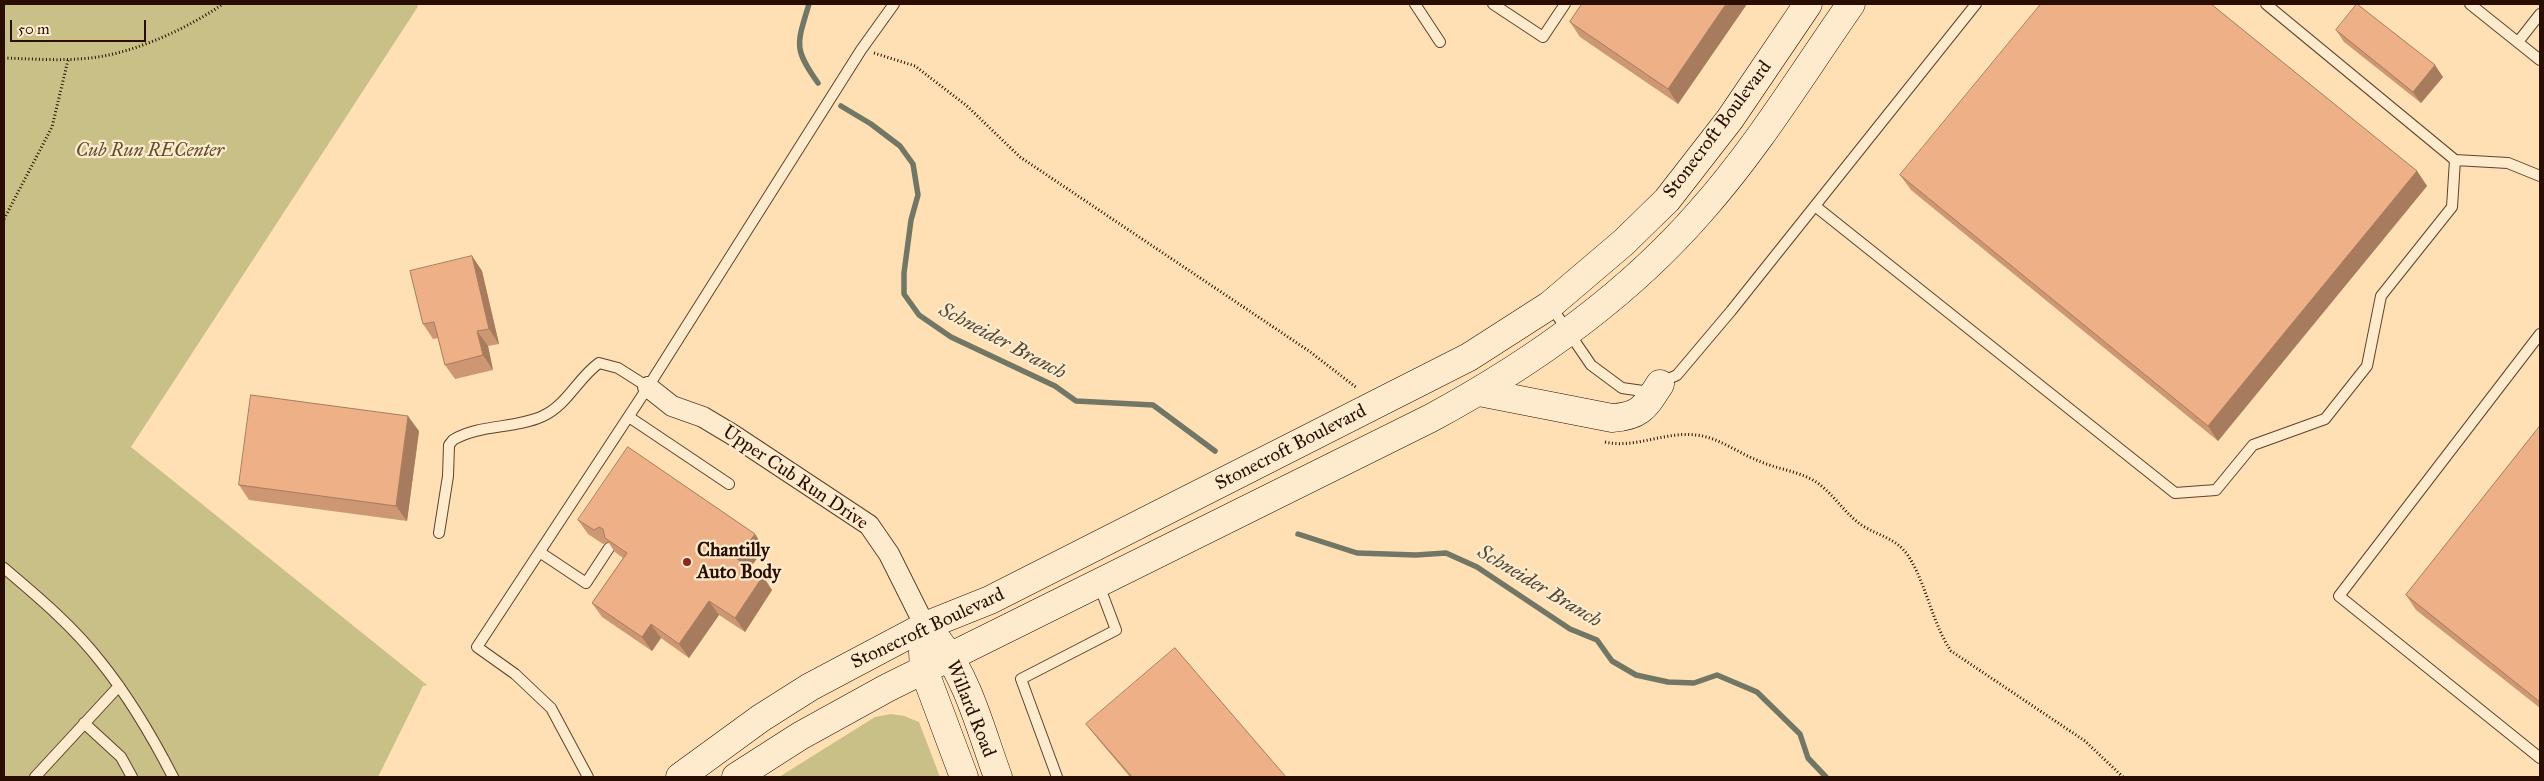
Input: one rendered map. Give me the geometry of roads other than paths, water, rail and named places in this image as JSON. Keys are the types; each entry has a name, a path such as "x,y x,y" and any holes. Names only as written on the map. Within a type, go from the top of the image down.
{"main road":[{"name":"Stonecroft Boulevard","path":"680,777 761,718 810,687 925,626 990,600 1469,358 1550,305 1624,242 1667,200 1730,119 1808,4"},
{"name":"Stonecroft Boulevard","path":"736,777 800,736 887,688 1479,392 1570,332 1646,270 1700,213 1769,124 1851,4"},
{"path":"1479,392 1612,418 1631,417 1644,408 1660,384"},
{"name":"Willard Road","path":"925,626 951,657 998,777"},
{"name":"Willard Road","path":"925,626 924,670 964,777"}],"street":[{"name":"Upper Cub Run Drive","path":"648,387 672,406 703,417 733,434 868,525 889,554 925,626"}],"lane":[{"path":"588,777 551,708 515,674 477,647 541,553 629,417 861,50 894,4"},
{"path":"1415,4 1440,42"},
{"path":"1493,4 1543,37 1565,4"},
{"path":"1550,305 1592,365 1622,388 1643,390 1677,375 1731,311 1976,4"},
{"path":"2266,4 2455,160 2508,163 2540,176"},
{"path":"2470,4 2540,60"},
{"path":"2518,42 2540,14"},
{"path":"1815,206 2175,493 2216,490 2253,445 2325,419 2367,366 2381,296 2452,207 2455,160"},
{"path":"2540,334 2339,596 2540,758"},
{"path":"440,533 448,476 449,445 453,440 487,429 529,422 544,416 562,403 588,371 599,363 618,368 648,387"},
{"path":"629,417 729,484"},
{"path":"541,553 586,583 609,548"},
{"path":"4,568 44,602 99,659 133,705 173,777"},
{"path":"1057,777 1021,679 1116,630 1098,582"},
{"path":"35,777 118,686"},
{"path":"84,723 121,757 132,777"}],"waterway":[{"name":"Schneider Branch","path":"809,4 800,37 800,45 804,62 818,83"},
{"name":"Schneider Branch","path":"841,106 871,124 900,146 913,164 918,195 911,220 904,273 904,294 919,315 951,337 1055,386 1076,401 1153,405 1215,451"},
{"name":"Schneider Branch","path":"1298,534 1357,553 1416,555 1446,553 1477,567 1570,629 1597,640 1612,661 1636,675 1668,682 1694,683 1717,675 1757,692 1800,734 1808,758 1826,777"}],"place":[{"name":"Chantilly Auto Body","path":"687,562"}],"park label":[{"name":"Cub Run RECenter","path":"150,151"}]}
